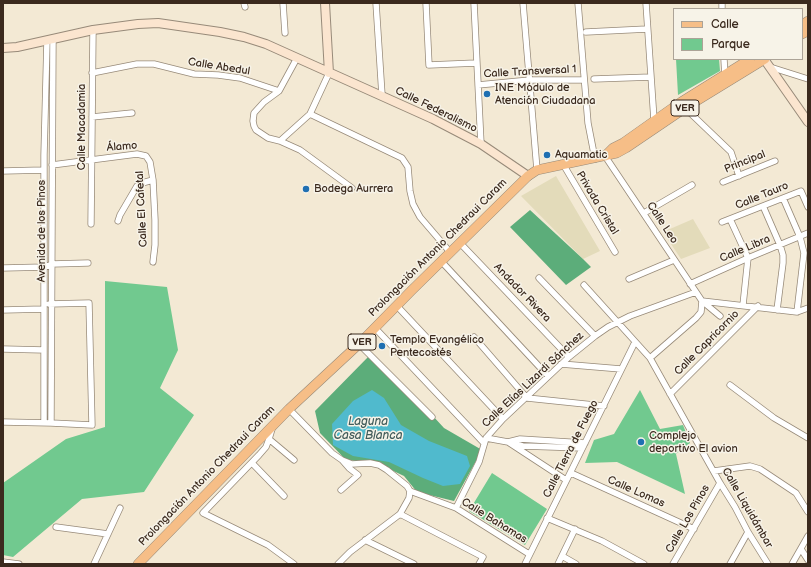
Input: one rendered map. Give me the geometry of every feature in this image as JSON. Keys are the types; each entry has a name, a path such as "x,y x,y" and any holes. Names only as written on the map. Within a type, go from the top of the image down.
{"main road":[{"path":"325,3 329,73"},
{"path":"804,32 808,21"},
{"name":"Calle Federalismo","path":"3,48 17,48 93,30 158,23 244,37 266,44 433,119 481,144 528,176"},
{"name":"VER","path":"605,156 617,154 626,148 685,108 749,60"},
{"path":"766,61 808,122"},
{"name":"VER","path":"605,156 613,148 623,143 654,120 725,79 766,61"},
{"name":"Prolongación Antonio Chedraui Caram","path":"143,563 289,409 359,344 528,176 537,170 605,156"}],"street":[{"path":"283,3 284,33"},
{"path":"376,3 382,95"},
{"path":"426,3 429,65 476,63"},
{"path":"474,3 481,144"},
{"path":"523,3 537,170"},
{"path":"578,3 583,80 588,123 595,159"},
{"path":"646,3 654,120"},
{"path":"586,32 647,29"},
{"name":"Calle Macadamia","path":"91,224 93,30"},
{"name":"Avenida de los Pinos","path":"50,40 52,155 51,423"},
{"name":"Avenida de los Pinos","path":"44,423 44,155 50,40"},
{"path":"297,58 279,92 264,102 254,113 254,126 256,130 268,138 280,141 300,150 352,188"},
{"path":"724,60 725,79"},
{"path":"766,61 808,79"},
{"name":"Calle Abedul","path":"92,73 137,64 154,64 194,74 240,78 279,92"},
{"path":"280,141 310,114 329,73"},
{"path":"594,79 651,77"},
{"name":"Calle Transversal 1","path":"478,85 530,80 583,80"},
{"path":"685,108 731,152 739,176"},
{"path":"92,117 132,113"},
{"path":"310,114 402,158 408,167 410,191 413,204 420,217 450,252"},
{"name":"Álamo","path":"52,165 137,154 146,156"},
{"path":"44,155 52,155"},
{"name":"Calle El Cafetal","path":"146,156 150,162 153,180 155,220 153,262"},
{"name":"Calle Leo","path":"605,156 646,212 674,260 702,301 720,316"},
{"name":"Principal","path":"723,182 775,161"},
{"name":"Privada Cristal","path":"563,164 615,252"},
{"path":"3,171 44,170"},
{"path":"118,221 137,186 153,180"},
{"path":"646,212 692,185"},
{"name":"Calle Tauro","path":"722,222 801,191 808,208"},
{"path":"783,198 800,237 804,253 797,312"},
{"path":"764,206 783,255 777,310"},
{"path":"44,209 52,209"},
{"path":"730,219 748,258 743,305"},
{"name":"Calle Libra","path":"690,284 808,233"},
{"name":"Andador Rivera","path":"460,243 569,357"},
{"path":"629,279 674,260"},
{"path":"441,261 548,376"},
{"path":"3,268 45,267 52,264 88,263"},
{"path":"539,278 595,336"},
{"name":"Calle Liquidámbar","path":"584,285 650,358 720,483 736,507 748,532 768,564"},
{"path":"618,322 696,292"},
{"path":"650,358 696,318 701,312 702,301"},
{"name":"Calle Capricornio","path":"702,301 758,306 797,312 808,308"},
{"path":"3,310 44,307 52,304 89,303 92,425 3,422"},
{"path":"397,306 503,419"},
{"name":"Calle Capricornio","path":"670,394 758,306"},
{"name":"Calle Elías Lizardi Sánchez","path":"456,508 479,462 485,441 503,419 569,357 595,336 618,322"},
{"path":"375,328 485,441 508,442 520,439 584,446"},
{"path":"474,337 527,398 604,406"},
{"name":"Calle Tierra de Fuego","path":"525,564 635,342"},
{"path":"359,344 432,417"},
{"path":"3,349 44,350"},
{"path":"561,364 621,369"},
{"path":"730,385 774,418 808,438"},
{"name":"Calle Bahamas","path":"289,409 332,453 342,460 352,464 370,463 379,465 407,486 410,491 456,508 529,554"},
{"path":"272,427 266,447 203,513 268,545 294,564"},
{"path":"269,439 294,460"},
{"path":"508,442 566,480"},
{"path":"341,490 358,475 342,460"},
{"path":"252,462 284,496"},
{"path":"714,471 750,466 760,469 796,493 808,512"},
{"name":"Calle Lomas","path":"571,473 694,529"},
{"name":"Calle Los Pinos","path":"673,564 720,483"},
{"path":"338,564 350,552 400,514 409,498 410,491"},
{"path":"94,564 120,508"},
{"path":"400,514 483,557 479,564"},
{"path":"547,518 602,540 644,564"},
{"path":"56,527 108,534"},
{"path":"558,564 575,529"},
{"path":"730,564 748,532"},
{"path":"792,564 808,536"},
{"path":"365,540 414,564"},
{"path":"801,549 808,560"},
{"path":"562,556 576,564"},
{"path":"3,563 19,564"}],"shaded area":[{"path":"556,176 600,251 583,259 521,196"},
{"path":"693,219 710,248 681,259 663,232"}],"green space":[{"path":"676,60 719,60 720,71 678,95"},
{"path":"530,210 591,267 566,285 510,227"},
{"path":"105,281 167,287 178,350 160,388 194,415 144,492 82,499 13,557 3,555 3,483 66,439 105,427"},
{"path":"368,357 410,391 444,428 482,450 454,501 417,492 404,476 385,467 345,459 320,433 315,411"},
{"name":"Complejo deportivo El avion","path":"640,390 660,429 683,425 690,443 676,454 685,494 617,462 585,463 594,440 614,434"},
{"path":"492,473 547,509 525,545 469,511"}],"water":[{"name":"Laguna Casa Blanca","path":"372,390 384,398 401,425 429,441 467,456 470,466 460,484 443,486 389,462 353,456 333,445 332,424 353,401"}],"place":[{"name":"INE Módulo de Atención Ciudadana","path":"487,94"},
{"name":"Aquamatic","path":"547,155"},
{"name":"Bodega Aurrera","path":"306,189"},
{"name":"Templo Evangélico Pentecostés","path":"382,346"},
{"name":"Complejo deportivo El avion","path":"641,442"}]}
